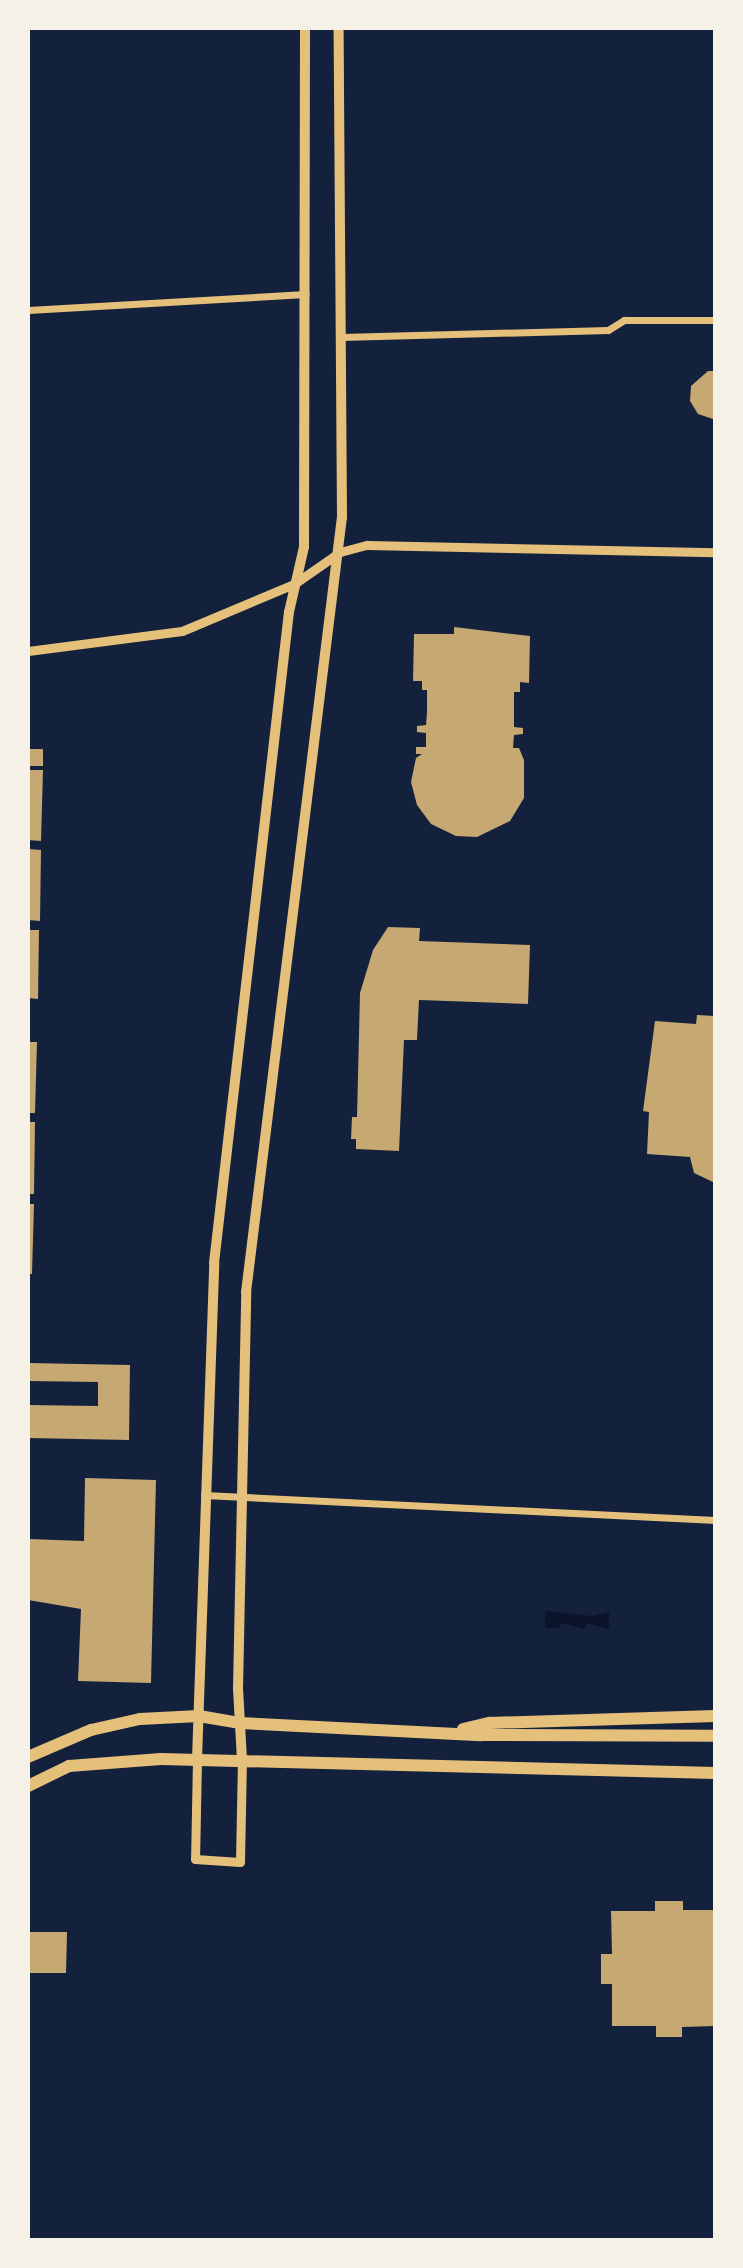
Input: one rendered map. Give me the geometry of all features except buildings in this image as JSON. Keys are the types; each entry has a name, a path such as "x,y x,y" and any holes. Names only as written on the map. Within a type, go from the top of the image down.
{"main road":[{"path":"197,1759 214,1263 294,584 304,547 308,294 305,28"},
{"path":"242,1760 240,1496 246,1292 326,621 340,552 339,28"},
{"path":"28,1757 91,1730 140,1719 199,1716 240,1723 448,1733 715,1736"},
{"path":"448,1733 490,1723 715,1716"},
{"path":"28,1786 69,1766 197,1759 715,1773"}],"street":[{"path":"28,310 308,294"},
{"path":"341,337 600,331 624,320 715,320"},
{"path":"28,651 182,631 294,584 340,552 367,545 715,552"},
{"path":"204,1495 715,1520"},
{"path":"197,1759 195,1859 240,1862 242,1760"}],"water":[{"path":"545,1611 592,1616 609,1612 609,1629 586,1623 585,1629 561,1623 560,1628 545,1628"}]}
